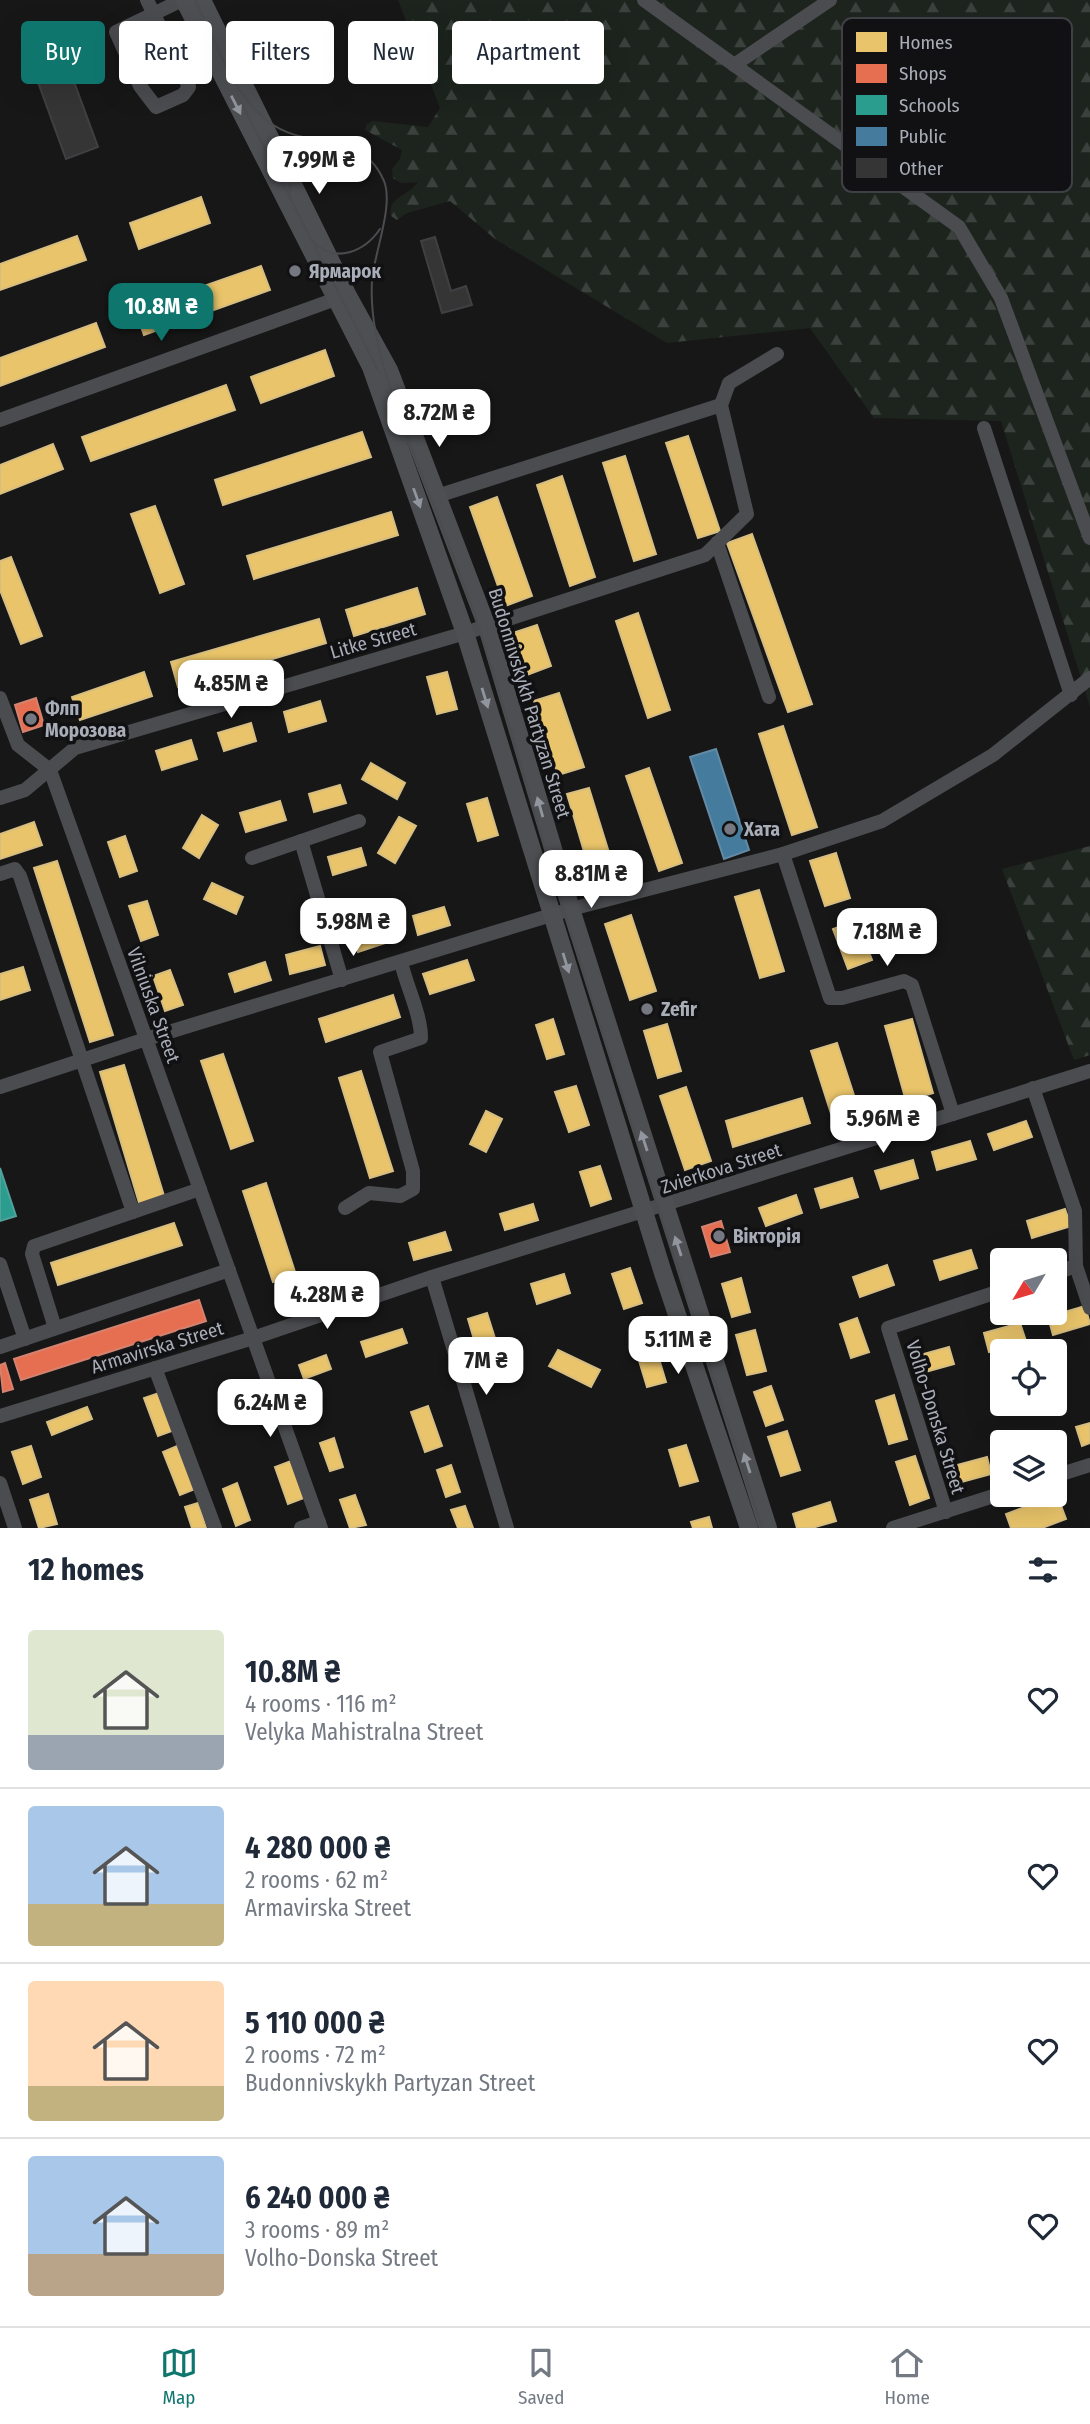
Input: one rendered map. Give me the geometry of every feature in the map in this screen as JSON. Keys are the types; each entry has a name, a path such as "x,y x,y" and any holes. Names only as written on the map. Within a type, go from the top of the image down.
{"main road":[{"name":"Budonnivskykh Partyzan Street","path":"183,0 341,297 389,370 486,624 570,909 768,1528"},
{"name":"Budonnivskykh Partyzan Street","path":"202,0 341,297 370,367 465,633 644,1213 749,1528"}],"street":[{"path":"150,7 189,87 183,95 156,107 140,86 116,32 150,7 183,0"},
{"path":"645,0 842,143"},
{"path":"734,65 830,0"},
{"path":"910,192 959,227 1001,298 1090,538"},
{"path":"0,420 341,297"},
{"path":"437,496 720,405 729,383 776,354"},
{"name":"Litke Street","path":"0,798 25,790 75,748 465,633 705,555 747,514 720,405"},
{"path":"984,428 1071,695"},
{"path":"717,543 769,696"},
{"path":"0,1087 146,1039 570,909 783,854 882,821 993,755 1090,678"},
{"path":"0,698 18,745 50,770"},
{"name":"Vilniuska Street","path":"50,770 253,1338"},
{"path":"251,858 359,821"},
{"path":"301,841 342,980"},
{"path":"783,854 830,998 842,998 904,981 912,985 953,1114"},
{"path":"0,873 15,869 20,876 133,1212"},
{"path":"345,1208 369,1193 400,1196 412,1189 413,1171 380,1052 421,1038 421,1024 408,994 401,962"},
{"name":"Zvierkova Street","path":"644,1213 1090,1071"},
{"path":"1033,1088 1075,1211 1076,1266 1090,1308"},
{"path":"55,1328 32,1254 34,1246 200,1189"},
{"name":"Armavirska Street","path":"0,1416 253,1338 432,1277 644,1213"},
{"path":"0,1264 25,1339"},
{"path":"1068,1269 1076,1266"},
{"path":"0,1347 229,1270"},
{"path":"432,1277 507,1528"},
{"name":"Volho-Donska Street","path":"946,1512 888,1328 990,1294"},
{"path":"253,1338 320,1525 301,1528"},
{"path":"155,1368 215,1528"},
{"path":"1067,1472 1090,1465"},
{"path":"0,1483 15,1528"},
{"path":"893,1528 990,1497"}],"green space":[{"path":"398,0 1090,0 1090,707 1001,421 874,418 810,328 667,343 495,239 450,201 407,213 397,220 391,216 392,205 418,182 401,183 393,178 392,169 400,159 402,150 365,130 367,124 373,121 428,127 440,108 431,84 438,84 438,21 406,21"},
{"path":"1090,846 1090,1055 1074,1060 1002,869"}],"building: Homes":[{"path":"201,197 210,223 139,249 130,223"},
{"path":"77,236 86,260 0,290 0,264"},
{"path":"261,266 270,290 144,335 135,310"},
{"path":"96,323 105,347 0,386 0,358"},
{"path":"325,350 334,376 261,403 251,377"},
{"path":"226,385 235,410 91,461 82,437"},
{"path":"362,432 371,457 223,505 215,480"},
{"path":"688,436 720,531 698,538 666,443"},
{"path":"53,444 63,469 0,494 0,465"},
{"path":"625,456 656,554 634,561 603,463"},
{"path":"562,476 595,577 570,586 537,485"},
{"path":"497,497 532,596 505,606 470,507"},
{"path":"155,506 184,584 160,593 131,514"},
{"path":"391,512 398,535 254,579 247,556"},
{"path":"752,534 812,704 788,712 727,543"},
{"path":"11,557 42,636 21,644 0,590 0,561"},
{"path":"417,588 425,614 354,636 346,610"},
{"path":"638,613 670,710 648,718 616,621"},
{"path":"319,619 326,643 178,687 171,662"},
{"path":"537,625 551,666 527,675 513,633"},
{"path":"144,672 152,696 80,720 72,697"},
{"path":"447,672 457,709 437,714 427,677"},
{"path":"559,693 584,767 558,775 534,701"},
{"path":"320,701 326,721 289,732 284,712"},
{"path":"251,723 256,741 224,751 218,733"},
{"path":"783,726 817,827 792,835 759,734"},
{"path":"191,740 197,759 162,770 156,751"},
{"path":"371,763 405,783 397,799 362,779"},
{"path":"649,768 682,863 659,871 626,776"},
{"path":"340,785 346,803 314,812 309,794"},
{"path":"589,788 619,885 596,892 567,794"},
{"path":"487,798 498,835 478,841 467,804"},
{"path":"280,801 286,820 246,832 240,813"},
{"path":"202,815 218,825 199,858 183,848"},
{"path":"399,817 416,826 395,863 378,853"},
{"path":"34,822 42,845 0,859 0,834"},
{"path":"125,836 137,871 120,877 108,842"},
{"path":"361,848 366,865 333,875 328,857"},
{"path":"836,853 850,898 825,906 810,861"},
{"path":"57,861 113,1035 90,1042 34,868"},
{"path":"212,883 243,897 236,914 204,899"},
{"path":"759,890 784,971 760,978 735,897"},
{"path":"147,901 158,935 141,941 129,906"},
{"path":"444,907 450,925 418,935 413,916"},
{"path":"631,915 656,991 630,1000 605,924"},
{"path":"857,920 872,960 848,969 833,929"},
{"path":"383,925 388,942 358,952 352,934"},
{"path":"320,946 325,965 290,974 286,955"},
{"path":"467,960 474,980 430,994 423,974"},
{"path":"265,962 271,980 235,992 229,974"},
{"path":"23,967 30,990 0,1000 0,974"},
{"path":"170,970 183,1005 165,1011 153,976"},
{"path":"393,995 400,1017 326,1042 319,1019"},
{"path":"553,1019 564,1054 547,1059 536,1025"},
{"path":"912,1019 933,1093 906,1101 885,1026"},
{"path":"667,1024 681,1071 658,1078 644,1031"},
{"path":"837,1043 861,1117 835,1126 811,1051"},
{"path":"223,1054 253,1141 231,1149 201,1061"},
{"path":"124,1065 165,1199 140,1206 100,1072"},
{"path":"361,1071 393,1171 370,1178 339,1078"},
{"path":"576,1086 589,1125 569,1132 555,1092"},
{"path":"686,1087 711,1161 685,1170 660,1096"},
{"path":"802,1098 810,1123 733,1147 726,1121"},
{"path":"486,1111 502,1119 486,1152 470,1144"},
{"path":"1026,1121 1032,1137 994,1150 988,1134"},
{"path":"970,1141 976,1159 937,1170 932,1152"},
{"path":"913,1160 918,1178 881,1189 875,1171"},
{"path":"600,1166 611,1199 591,1206 580,1172"},
{"path":"852,1178 858,1197 821,1208 815,1189"},
{"path":"266,1183 296,1275 273,1282 243,1191"},
{"path":"796,1195 802,1213 766,1226 759,1208"},
{"path":"533,1204 538,1220 505,1230 500,1214"},
{"path":"1065,1209 1071,1226 1032,1238 1027,1221"},
{"path":"174,1223 182,1245 58,1285 51,1263"},
{"path":"445,1232 451,1250 414,1260 409,1243"},
{"path":"971,1250 977,1268 940,1280 934,1261"},
{"path":"887,1265 894,1285 860,1297 853,1277"},
{"path":"630,1268 642,1303 624,1309 612,1274"},
{"path":"564,1274 570,1293 537,1304 531,1284"},
{"path":"741,1278 750,1312 732,1317 722,1284"},
{"path":"1085,1306 1090,1324 1053,1335 1050,1325 1068,1325 1068,1311"},
{"path":"487,1313 500,1354 480,1360 468,1319"},
{"path":"857,1318 869,1352 851,1358 840,1324"},
{"path":"1021,1325 1025,1339 990,1339 989,1352 984,1333"},
{"path":"402,1329 407,1343 366,1357 361,1342"},
{"path":"755,1330 766,1371 747,1375 736,1335"},
{"path":"653,1339 666,1382 647,1387 634,1344"},
{"path":"949,1347 954,1364 918,1374 913,1357"},
{"path":"558,1350 600,1370 591,1387 549,1366"},
{"path":"326,1355 331,1369 304,1379 299,1365"},
{"path":"771,1386 783,1420 766,1426 754,1392"},
{"path":"159,1393 172,1431 158,1436 144,1398"},
{"path":"894,1395 907,1439 889,1444 876,1401"},
{"path":"428,1406 442,1446 425,1452 411,1412"},
{"path":"87,1407 92,1419 52,1435 47,1422"},
{"path":"1090,1423 1090,1443 1082,1446 1076,1427"},
{"path":"787,1431 800,1470 781,1476 768,1437"},
{"path":"334,1438 343,1467 330,1471 320,1443"},
{"path":"686,1445 698,1481 680,1486 669,1450"},
{"path":"31,1446 41,1477 23,1484 12,1452"},
{"path":"177,1446 195,1489 180,1495 163,1452"},
{"path":"915,1456 929,1498 910,1505 896,1462"},
{"path":"987,1457 990,1474 954,1484 950,1467"},
{"path":"291,1461 304,1498 288,1504 275,1467"},
{"path":"451,1465 460,1492 446,1497 437,1470"},
{"path":"237,1483 250,1520 236,1526 223,1489"},
{"path":"48,1494 57,1524 39,1528 30,1500"},
{"path":"355,1495 366,1525 350,1528 340,1500"},
{"path":"830,1502 836,1521 812,1528 797,1528 793,1514"},
{"path":"198,1503 206,1528 192,1528 185,1507"},
{"path":"465,1506 473,1528 458,1528 451,1510"},
{"path":"1025,1507 1062,1507 1066,1519 1042,1528 1011,1528 1006,1514"},
{"path":"709,1517 712,1528 693,1528 691,1522"}],"building: Shops":[{"path":"36,698 44,725 23,732 15,705"},
{"path":"721,1221 730,1252 711,1257 702,1227"},
{"path":"199,1300 206,1321 21,1380 14,1359"},
{"path":"5,1363 13,1389 3,1392 0,1365"}],"building: Schools":[{"path":"0,1168 16,1216 0,1221"}],"building: Public":[{"path":"716,749 749,850 724,859 690,757"}],"building: Other":[{"path":"39,84 75,84 98,147 66,159"},
{"path":"435,237 451,291 466,286 472,305 442,313 421,241"}],"tram line":[{"path":"195,0 226,66 256,111 284,131 332,142 362,153 374,164 384,181 387,203 372,281 372,306 384,369 479,628 589,990 762,1528"},
{"path":"241,102 378,370"},
{"path":"290,200 291,181 298,165 326,142"},
{"path":"313,241 322,248 340,254 358,249 380,229"}],"place":[{"name":"Ярмарок","path":"295,271"},
{"name":"Флп Морозова","path":"31,719"},
{"name":"Хата","path":"730,829"},
{"name":"Zefir","path":"647,1009"},
{"name":"Вікторія","path":"719,1236"}]}
